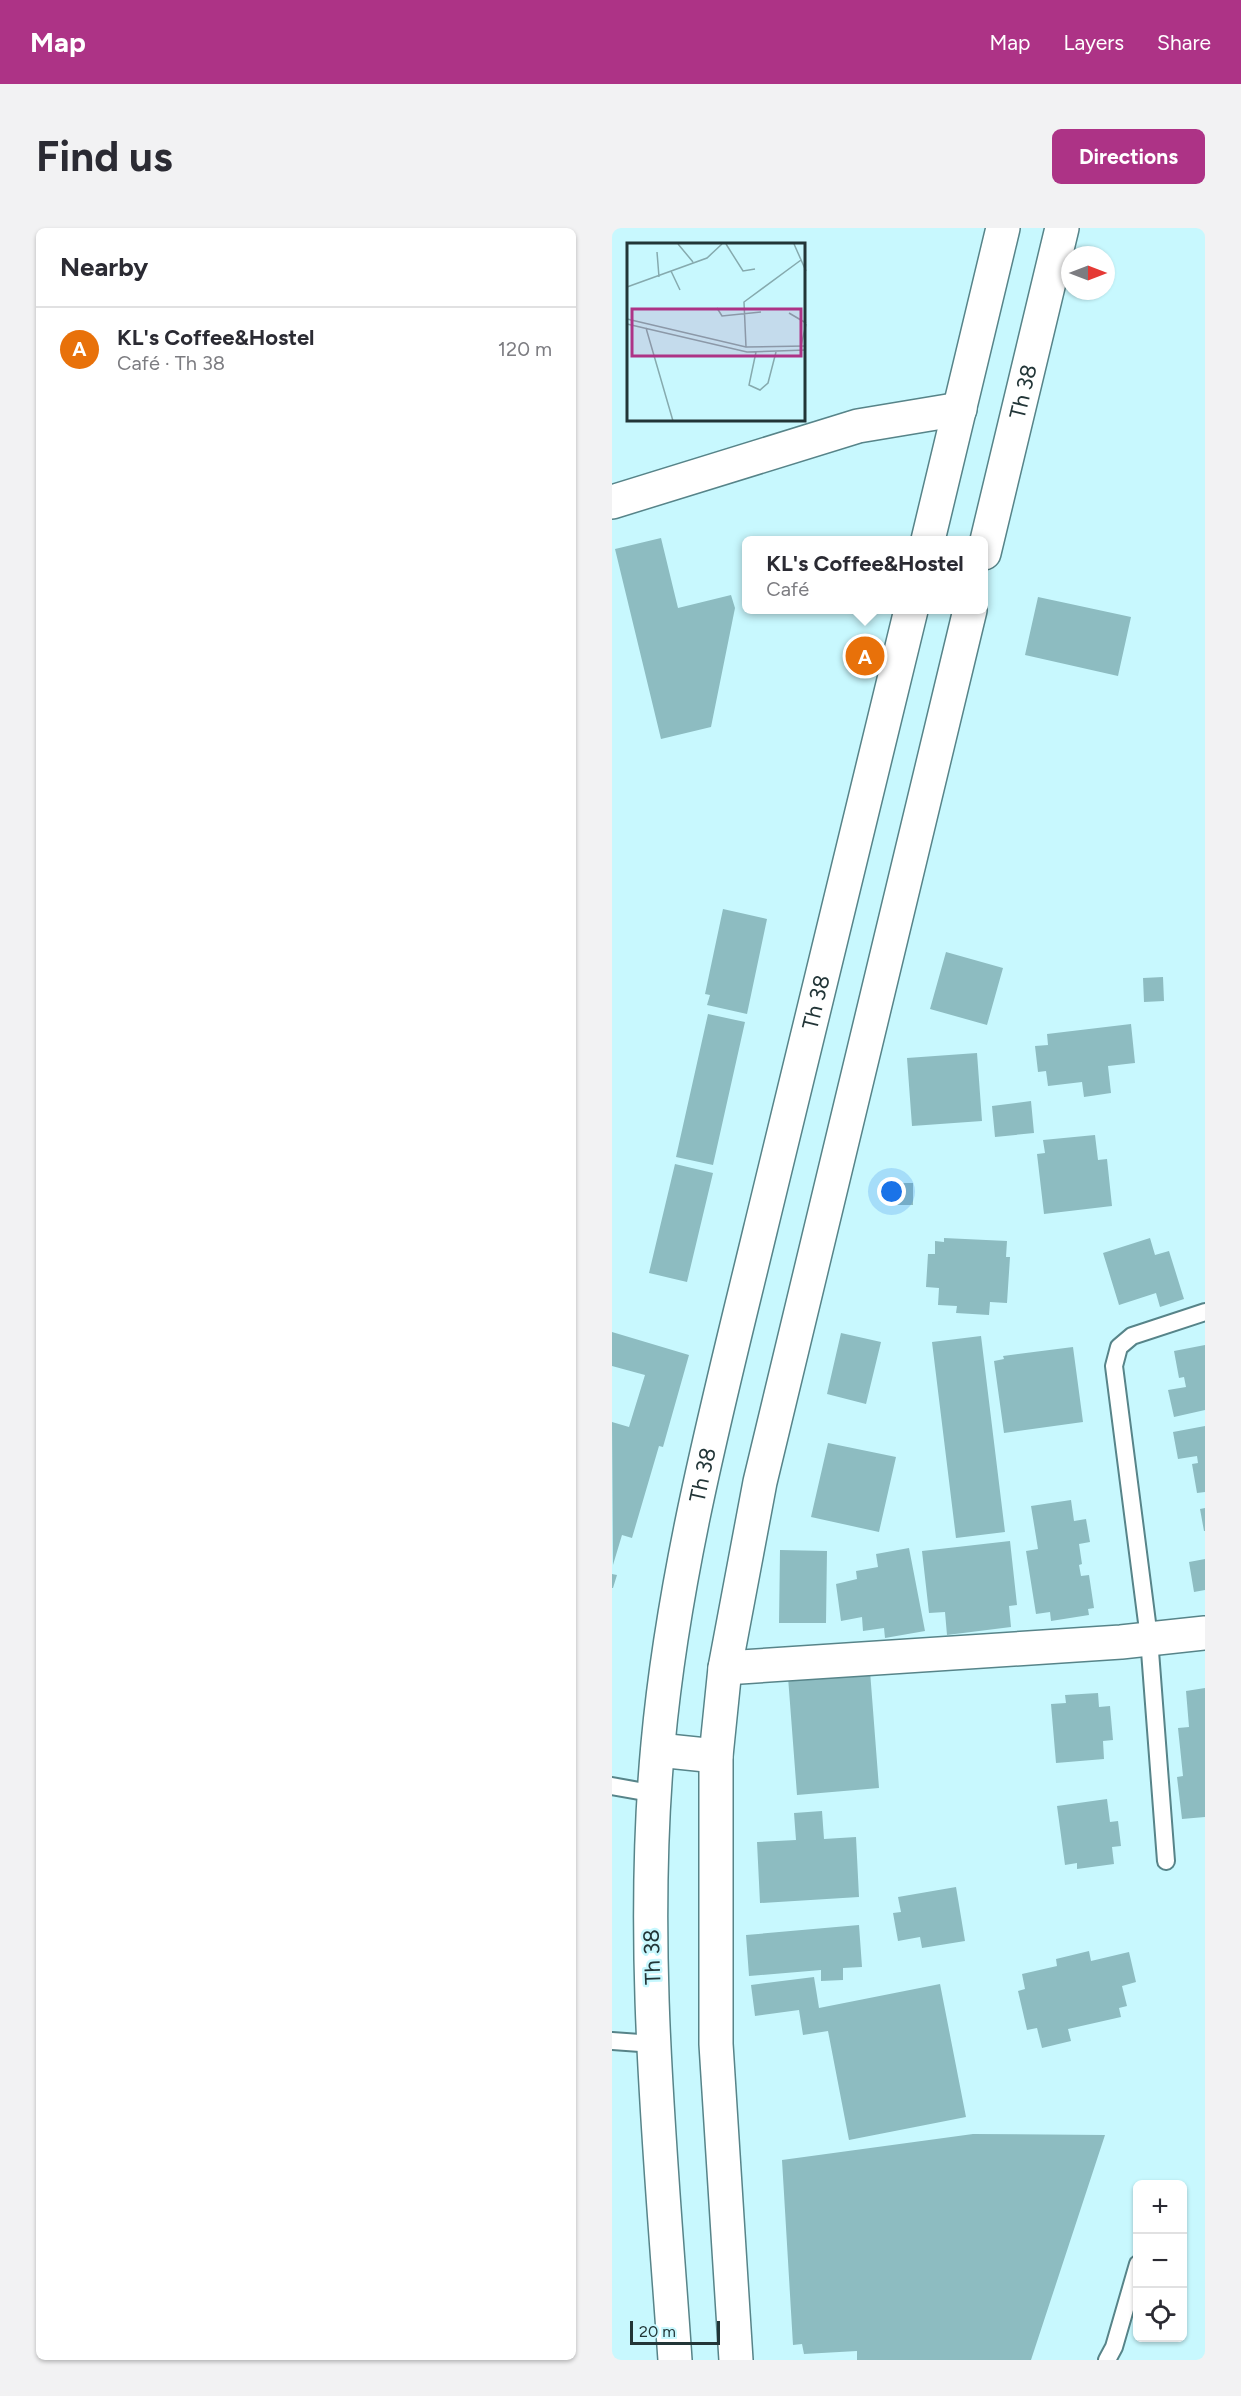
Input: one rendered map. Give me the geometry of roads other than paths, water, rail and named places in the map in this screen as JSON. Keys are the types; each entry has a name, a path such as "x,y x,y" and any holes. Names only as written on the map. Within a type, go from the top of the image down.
{"street":[{"path":"929,536 1003,228"},
{"name":"Th 38","path":"988,536 1062,228"},
{"path":"612,502 858,426 960,409"},
{"name":"Th 38","path":"675,2360 654,2044 650,1901 664,1681 702,1469 910,614"},
{"path":"736,2360 716,2044 716,1756 724,1668 760,1482 969,614"},
{"path":"724,1668 1121,1642 1205,1633"},
{"path":"658,1750 716,1756"}],"lane":[{"path":"1166,1861 1149,1638 1114,1366 1119,1347 1132,1336 1205,1312"},
{"path":"612,1786 656,1794"},
{"path":"612,2041 654,2044"},
{"path":"1107,2360 1114,2347 1133,2278"}],"place":[{"name":"KL's Coffee&Hostel","path":"865,656"}]}
